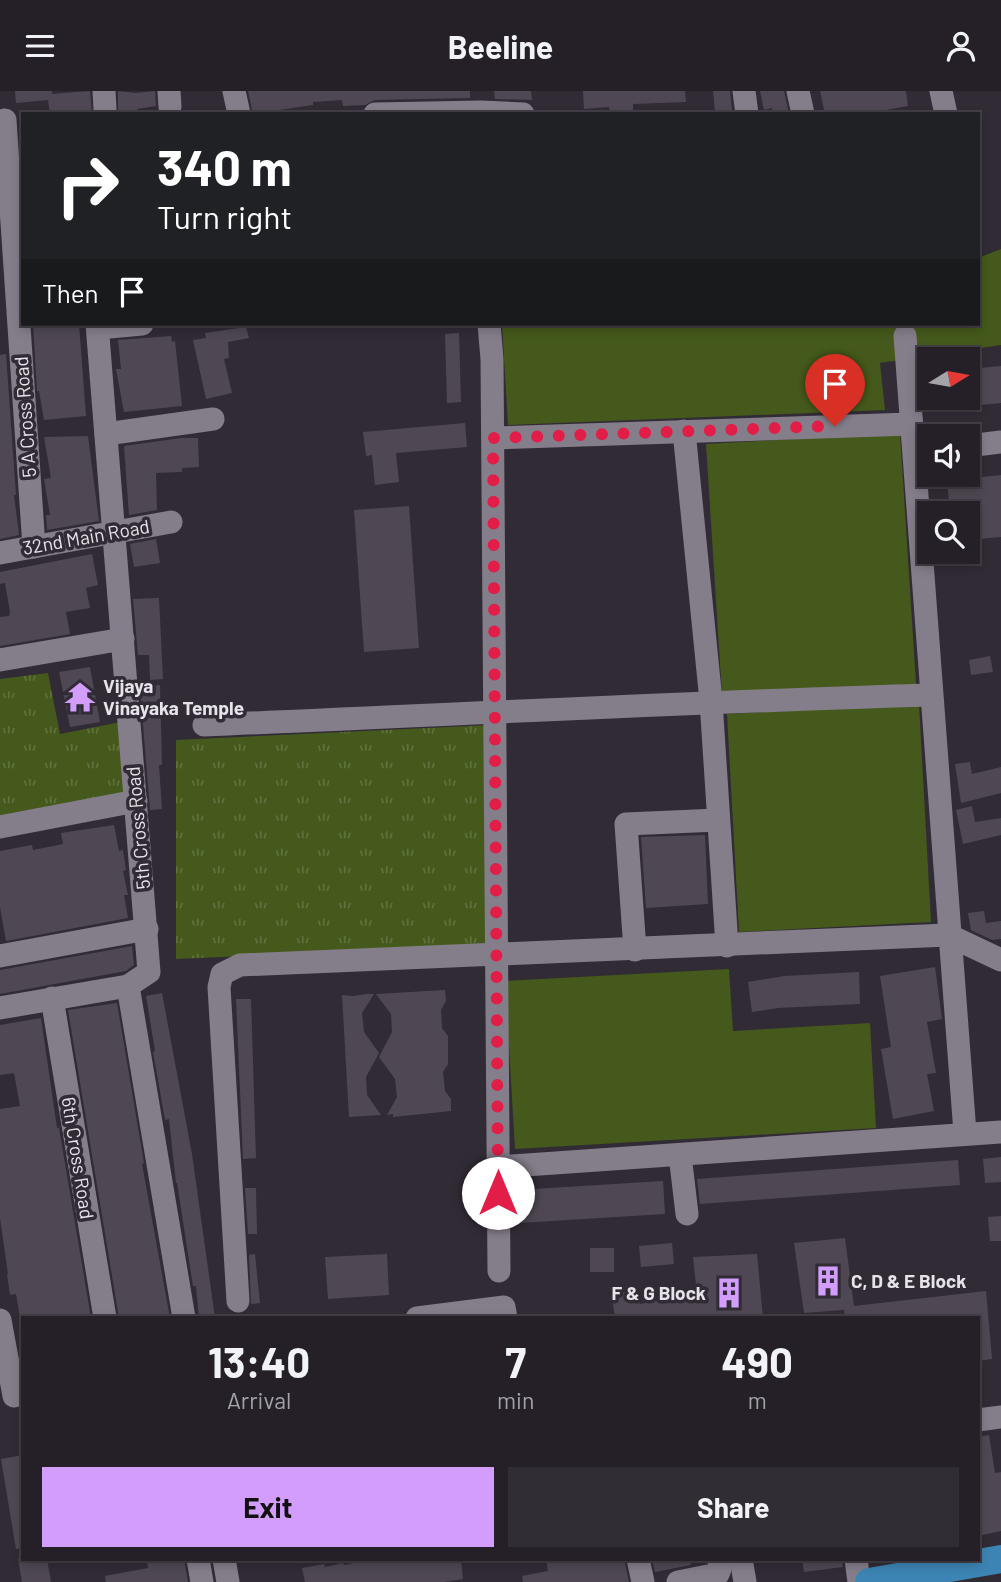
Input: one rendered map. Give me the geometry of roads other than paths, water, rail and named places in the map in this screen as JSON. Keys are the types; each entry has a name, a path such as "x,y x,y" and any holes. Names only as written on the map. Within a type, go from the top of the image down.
{"main road":[{"path":"874,1576 1001,1559"},
{"path":"961,1582 1001,1575"}],"street":[{"path":"234,91 239,112"},
{"path":"744,91 747,112"},
{"path":"798,91 803,112"},
{"path":"941,91 946,112"},
{"path":"402,112 482,106 513,112"},
{"name":"5 A Cross Road","path":"9,120 21,325"},
{"name":"5 A Cross Road","path":"21,326 34,547"},
{"name":"5th Cross Road","path":"97,326 149,972 128,986"},
{"path":"489,326 493,438 499,1271"},
{"path":"905,336 911,424 917,440"},
{"path":"106,434 214,419"},
{"path":"493,438 911,424"},
{"path":"684,431 710,701 727,946"},
{"path":"980,445 1001,442"},
{"path":"923,487 931,695 965,1133"},
{"name":"32nd Main Road","path":"0,553 172,523"},
{"path":"0,660 123,639"},
{"path":"205,725 710,701 931,695"},
{"path":"0,827 136,801"},
{"path":"635,950 626,824 718,820"},
{"path":"0,955 146,929"},
{"path":"238,1301 219,987 222,974 240,965 948,935 1001,960"},
{"path":"0,1007 128,986 184,1316"},
{"name":"6th Cross Road","path":"52,998 105,1316"},
{"path":"498,1167 1001,1132"},
{"path":"680,1155 687,1214"},
{"path":"452,1316 505,1313"},
{"path":"0,1320 12,1396"},
{"path":"980,1420 1001,1417"},
{"path":"198,1561 202,1582"},
{"path":"224,1561 228,1582"},
{"path":"638,1561 643,1582"},
{"path":"678,1582 718,1574 719,1561"},
{"path":"741,1561 745,1582"},
{"path":"858,1561 874,1576"}],"place":[{"name":"Vijaya Vinayaka Temple","path":"80,697"},
{"name":"C, D & E Block","path":"828,1281"},
{"name":"F & G Block","path":"729,1293"}]}
